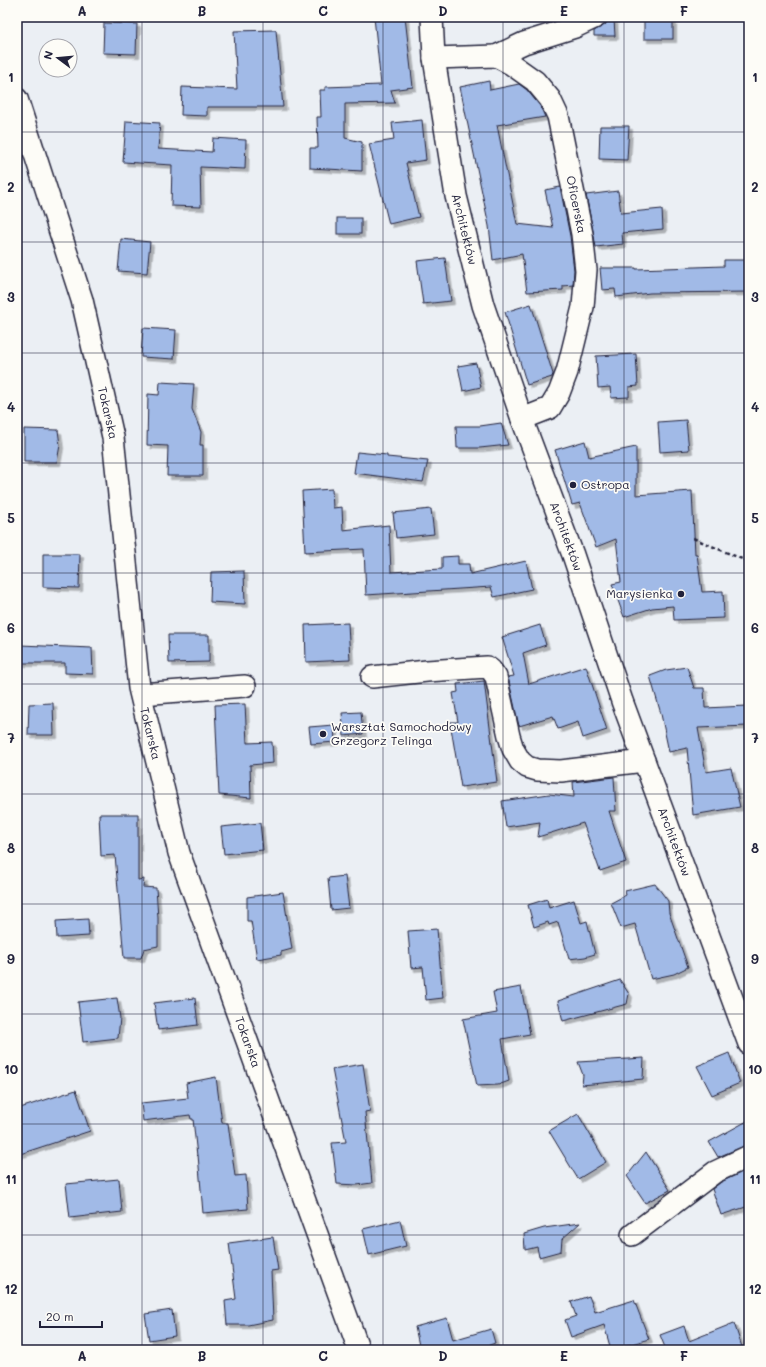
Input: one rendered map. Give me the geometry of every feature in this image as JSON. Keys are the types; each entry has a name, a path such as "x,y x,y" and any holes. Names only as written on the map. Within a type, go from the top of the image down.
{"street":[{"name":"Architektów","path":"432,17 434,58 456,196 483,305 522,419 573,555 622,701 749,1044"},
{"path":"434,58 496,56 524,43 575,27 596,17"},
{"name":"Oficerska","path":"496,56 511,64 535,81 550,99 558,116 582,234 586,270 583,307 567,372 559,393 550,408 522,419"},
{"name":"Tokarska","path":"17,99 82,300 113,437 141,694 179,853 359,1350"},
{"path":"372,678 427,671 486,667 491,670 496,677 513,749 520,761 527,767 536,770 561,771 644,761"},
{"path":"141,694 245,686"},
{"path":"632,1235 715,1172 749,1156"}],"path":[{"path":"693,538 749,562"}],"building":[{"path":"374,17 405,17 413,87 391,90 395,103 345,104 345,138 362,142 362,171 310,168 310,148 318,148 317,117 321,117 320,90 325,90 325,87 381,85"},
{"path":"644,17 673,17 673,39 644,39"},
{"path":"607,19 614,19 615,36 594,36 594,31 606,24"},
{"path":"104,23 137,24 136,54 103,53"},
{"path":"276,30 283,107 207,107 207,116 181,115 182,87 237,89 234,31"},
{"path":"489,81 490,90 519,84 527,90 540,106 545,117 497,125 517,224 553,228 545,190 560,187 570,236 574,270 573,285 563,286 563,290 527,292 522,254 493,260 489,226 460,87"},
{"path":"422,120 426,160 406,163 419,217 389,224 369,144 394,140 392,123"},
{"path":"126,121 160,123 158,149 212,152 213,138 246,140 245,169 200,167 201,207 171,206 172,165 123,162"},
{"path":"600,126 629,126 627,160 599,159"},
{"path":"618,191 621,213 662,209 663,229 622,233 623,244 596,247 586,195"},
{"path":"337,218 361,218 361,234 337,234"},
{"path":"121,239 150,242 147,273 118,271"},
{"path":"445,258 451,301 423,304 417,261"},
{"path":"724,260 749,260 749,292 650,293 616,297 615,289 602,290 600,268 636,269 724,266"},
{"path":"531,304 553,374 552,377 527,385 505,312"},
{"path":"143,328 176,330 174,359 141,357"},
{"path":"636,354 638,386 629,387 629,397 611,398 610,387 598,388 596,356"},
{"path":"476,363 481,387 463,391 458,366"},
{"path":"160,382 194,384 192,409 201,432 200,445 203,445 203,476 167,476 168,446 147,445 148,394 159,395"},
{"path":"686,420 689,450 660,452 658,422"},
{"path":"501,423 508,445 480,448 457,448 456,426 480,426"},
{"path":"24,429 58,430 60,445 57,462 24,462"},
{"path":"585,441 589,457 636,447 636,495 692,491 695,554 697,554 702,592 723,591 724,618 674,620 673,606 652,608 624,617 612,584 621,582 616,539 596,547 580,503 572,505 555,450"},
{"path":"357,452 428,461 423,482 354,473"},
{"path":"332,489 333,508 342,507 343,530 389,525 391,572 442,569 442,557 458,556 458,564 469,564 470,574 526,561 532,589 494,597 491,587 366,595 364,549 305,552 302,491"},
{"path":"431,509 434,534 396,538 393,513"},
{"path":"43,554 80,554 79,588 43,587"},
{"path":"244,571 245,604 210,602 211,572"},
{"path":"348,623 350,660 306,662 305,625"},
{"path":"540,625 546,645 523,653 529,684 586,666 607,730 583,738 578,722 558,729 553,716 519,726 508,677 514,676 502,637"},
{"path":"168,635 209,635 209,662 169,663"},
{"path":"20,645 92,648 93,674 65,673 65,663 20,663"},
{"path":"687,667 694,688 704,688 705,708 747,706 748,726 698,728 706,772 731,768 740,807 693,815 687,748 669,752 661,714 650,676 666,670"},
{"path":"484,681 497,782 461,787 450,722 458,722 453,693 458,692 457,684"},
{"path":"53,703 54,735 28,735 29,704"},
{"path":"245,704 247,743 272,742 273,763 250,765 251,798 219,795 215,705"},
{"path":"361,712 363,734 344,736 342,713"},
{"path":"334,725 335,742 311,744 309,727"},
{"path":"614,777 616,811 609,811 626,862 600,871 583,823 538,837 540,822 506,827 502,801 549,794 574,797 573,782"},
{"path":"99,814 138,814 138,880 144,879 143,887 156,888 158,918 158,946 144,949 141,958 124,958 115,855 101,856"},
{"path":"260,823 263,850 224,854 221,827"},
{"path":"345,876 349,908 331,910 328,878"},
{"path":"655,884 668,901 669,913 688,967 674,974 651,979 635,924 621,928 611,903 626,895 625,891"},
{"path":"283,892 292,949 281,952 281,955 257,959 251,921 247,921 247,897"},
{"path":"547,899 549,908 574,900 581,923 587,921 595,954 569,959 558,922 549,925 548,922 534,927 528,905"},
{"path":"88,919 89,936 57,938 56,921"},
{"path":"437,929 443,998 426,1000 423,967 411,968 408,931"},
{"path":"620,980 629,994 627,1004 563,1021 558,1001"},
{"path":"521,987 530,1034 502,1039 509,1081 498,1085 477,1086 463,1019 497,1013 493,992"},
{"path":"117,998 120,1018 118,1038 83,1042 78,1002"},
{"path":"195,998 198,1025 158,1030 154,1003"},
{"path":"729,1053 740,1083 712,1095 697,1066"},
{"path":"644,1058 643,1079 582,1085 583,1075 578,1062"},
{"path":"363,1064 370,1111 365,1112 372,1183 357,1185 337,1184 332,1143 346,1142 332,1069"},
{"path":"216,1077 222,1123 228,1123 235,1176 246,1175 248,1209 203,1213 193,1119 191,1119 190,1115 143,1121 141,1103 188,1098 186,1083"},
{"path":"76,1090 90,1131 17,1155 17,1109"},
{"path":"578,1114 606,1162 578,1179 549,1131"},
{"path":"749,1120 749,1144 718,1157 709,1142"},
{"path":"646,1152 670,1190 645,1203 627,1176"},
{"path":"749,1169 749,1206 721,1215 712,1189 721,1182"},
{"path":"119,1179 122,1212 70,1218 66,1184"},
{"path":"400,1220 406,1246 369,1255 363,1229"},
{"path":"580,1223 562,1239 561,1251 539,1257 537,1247 525,1250 524,1234 544,1228"},
{"path":"273,1237 278,1270 271,1271 273,1320 248,1325 227,1325 225,1301 236,1299 229,1243"},
{"path":"589,1296 595,1312 634,1300 649,1339 611,1350 604,1325 571,1337 565,1320 576,1316 571,1302"},
{"path":"172,1310 175,1336 149,1340 145,1314"},
{"path":"447,1318 453,1340 491,1329 495,1343 476,1350 420,1350 415,1327"},
{"path":"734,1323 743,1350 666,1350 660,1335 684,1326 689,1341"}],"place":[{"name":"Ostropa","path":"573,485"},
{"name":"Marysienka","path":"681,594"},
{"name":"Warsztat Samochodowy Grzegorz Telinga","path":"323,734"}]}
